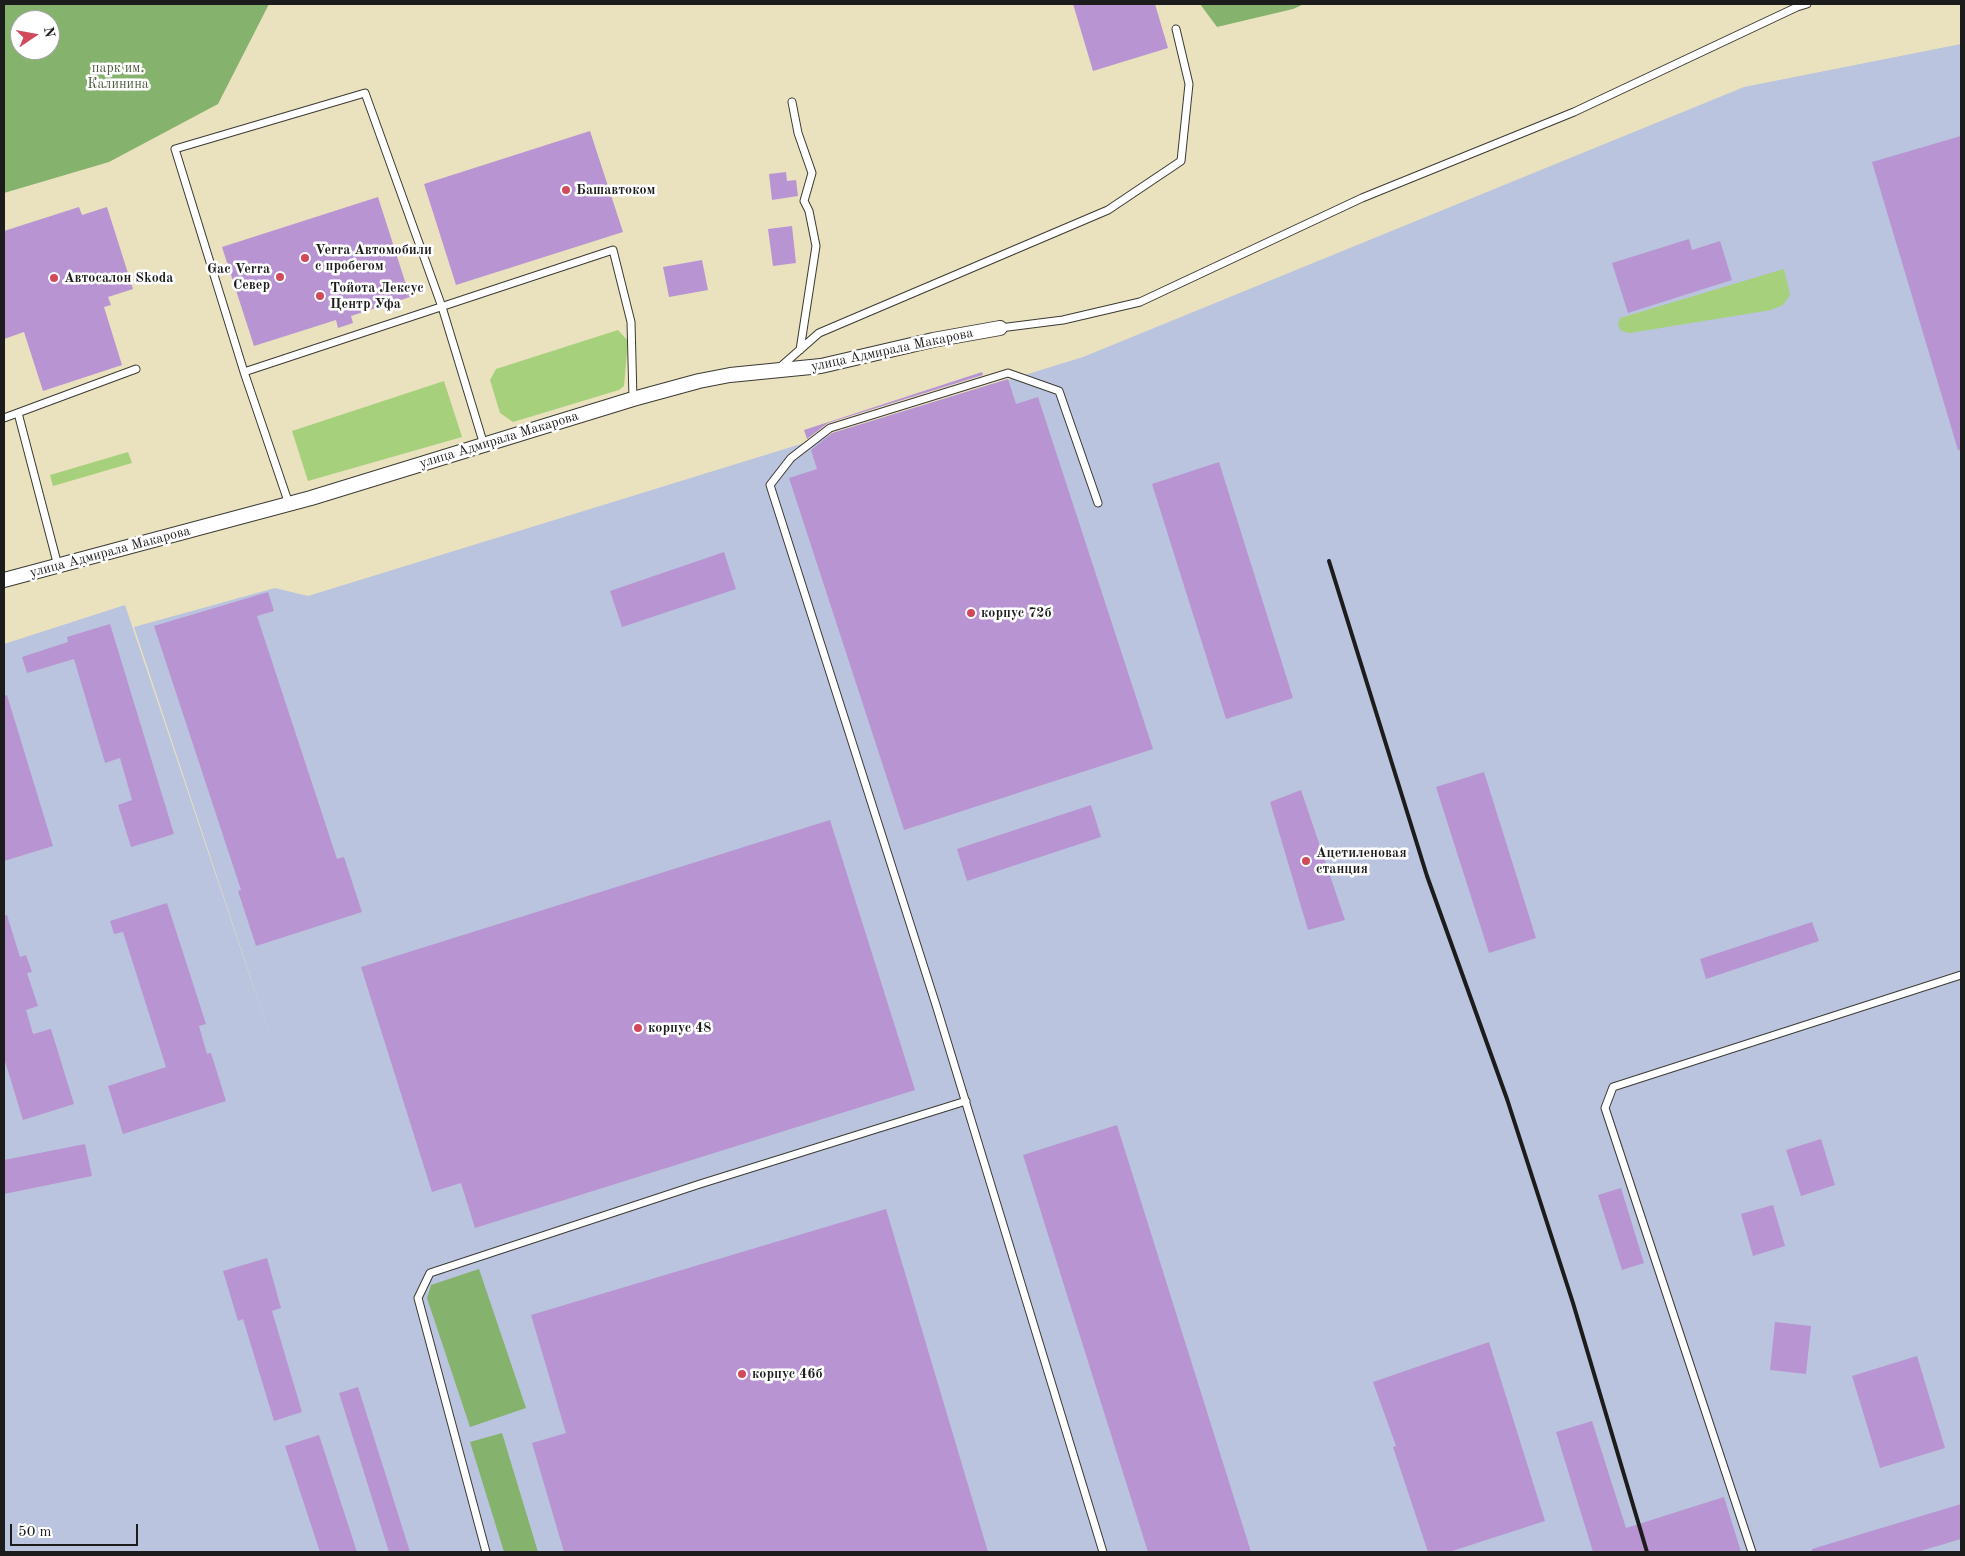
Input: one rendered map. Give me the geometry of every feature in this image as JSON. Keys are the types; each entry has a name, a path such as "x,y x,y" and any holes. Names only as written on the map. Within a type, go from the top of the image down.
{"street":[{"name":"улица Адмирала Макарова","path":"4,580 289,504 633,399 715,378 821,366 933,340 1000,328"}],"lane":[{"path":"1000,328 1062,320 1140,302 1362,198 1574,112 1807,4"},
{"path":"776,371 819,332 1108,210 1181,162 1189,84 1176,29"},
{"path":"289,504 244,372 175,149 365,93 442,307 484,445"},
{"path":"792,102 798,133 812,173 804,201 809,211 816,246 800,350"},
{"path":"244,372 613,250 631,322 633,399"},
{"path":"4,418 136,369"},
{"path":"1098,503 1059,391 1008,373 830,428 791,458 770,485 966,1101 1103,1552"},
{"path":"18,413 58,566"},
{"path":"1752,1552 1605,1108 1612,1087 1961,976"},
{"path":"486,1552 418,1298 430,1273 700,1184 966,1101"}],"shaded area":[{"path":"1961,44 1961,1552 4,1552 4,644 125,605 275,1051 134,627 275,588 308,596 1083,357 1744,87"}],"green space":[{"name":"парк им. Калинина","path":"4,4 269,4 218,104 109,162 4,193"},
{"path":"1200,4 1304,4 1293,9 1217,27"},
{"path":"1784,269 1790,295 1783,305 1771,310 1630,333 1621,331 1618,324 1620,318"},
{"path":"618,330 628,341 624,386 619,390 513,422 500,413 490,380 496,369"},
{"path":"444,381 462,437 308,481 292,431"},
{"path":"128,452 132,463 53,486 50,475"},
{"path":"479,1269 526,1408 470,1427 427,1298 431,1285"},
{"path":"502,1433 538,1552 504,1552 470,1442"}],"building":[{"path":"1073,4 1155,4 1168,48 1093,71"},
{"path":"590,131 623,232 456,285 424,184"},
{"path":"1961,136 1961,450 1958,450 1872,162"},
{"path":"786,172 787,181 796,180 798,196 772,200 769,174"},
{"path":"378,197 410,297 351,316 353,323 338,328 336,320 254,346 222,247"},
{"path":"79,207 82,215 107,207 133,289 108,297 111,305 104,307 122,365 43,391 24,332 4,339 4,231"},
{"path":"792,226 796,263 773,266 768,229"},
{"path":"1689,239 1692,250 1720,241 1732,280 1628,313 1612,263"},
{"path":"702,260 708,290 669,297 663,267"},
{"path":"982,372 983,375 828,423 807,439 804,430"},
{"name":"корпус 72б","path":"1008,379 1016,404 1038,397 1153,749 904,830 789,478 817,469 811,450 832,433"},
{"path":"1219,462 1293,698 1226,719 1152,484"},
{"path":"724,552 736,589 622,627 610,591"},
{"path":"268,592 274,611 257,616 337,859 344,857 362,912 256,946 238,891 241,890 154,626"},
{"path":"110,624 174,834 131,847 118,805 132,800 120,758 105,763 74,659 27,673 22,657 68,642 67,637"},
{"path":"7,695 53,846 4,861 4,696"},
{"path":"1484,772 1536,938 1489,953 1436,787"},
{"name":"Ацетиленовая станция","path":"1301,790 1345,920 1308,930 1270,802"},
{"path":"1091,805 1101,837 967,881 957,849"},
{"name":"корпус 48","path":"830,820 915,1090 475,1228 461,1183 432,1192 361,967"},
{"path":"167,903 206,1024 199,1026 207,1054 211,1053 226,1101 123,1134 108,1086 166,1067 123,932 114,934 110,921"},
{"path":"7,915 20,957 26,955 32,972 27,973 38,1006 26,1010 33,1034 51,1029 74,1104 23,1120 4,1058 4,916"},
{"path":"1812,922 1819,941 1706,979 1700,959"},
{"path":"1117,1125 1251,1552 1148,1552 1023,1155"},
{"path":"1821,1139 1835,1185 1801,1196 1786,1150"},
{"path":"85,1144 92,1176 4,1194 4,1160"},
{"path":"1621,1188 1644,1263 1622,1270 1598,1195"},
{"path":"1773,1205 1785,1246 1753,1256 1741,1214"},
{"name":"корпус 46б","path":"886,1209 988,1552 564,1552 532,1443 566,1433 531,1315"},
{"path":"267,1258 281,1308 272,1311 302,1412 274,1421 243,1319 238,1321 223,1271"},
{"path":"1775,1322 1811,1326 1806,1374 1770,1370"},
{"path":"1489,1342 1545,1521 1449,1552 1428,1552 1393,1447 1396,1446 1373,1382"},
{"path":"1917,1356 1945,1448 1880,1468 1852,1376"},
{"path":"358,1387 410,1552 389,1552 339,1393"},
{"path":"1592,1421 1626,1528 1724,1497 1741,1552 1593,1552 1556,1432"},
{"path":"319,1435 357,1552 320,1552 285,1446"},
{"path":"1961,1504 1961,1539 1917,1552 1812,1552 1812,1549"}],"railway":[{"path":"1329,561 1427,876 1507,1099 1573,1303 1647,1552"}],"place":[{"name":"Башавтоком","path":"566,190"},
{"name":"Verra Автомобили с пробегом","path":"305,258"},
{"name":"Gac Verra Север","path":"280,277"},
{"name":"Автосалон Skoda","path":"54,278"},
{"name":"Тойота Лексус Центр Уфа","path":"320,296"},
{"name":"корпус 72б","path":"971,613"},
{"name":"Ацетиленовая станция","path":"1306,861"},
{"name":"корпус 48","path":"638,1028"},
{"name":"корпус 46б","path":"742,1374"}]}
